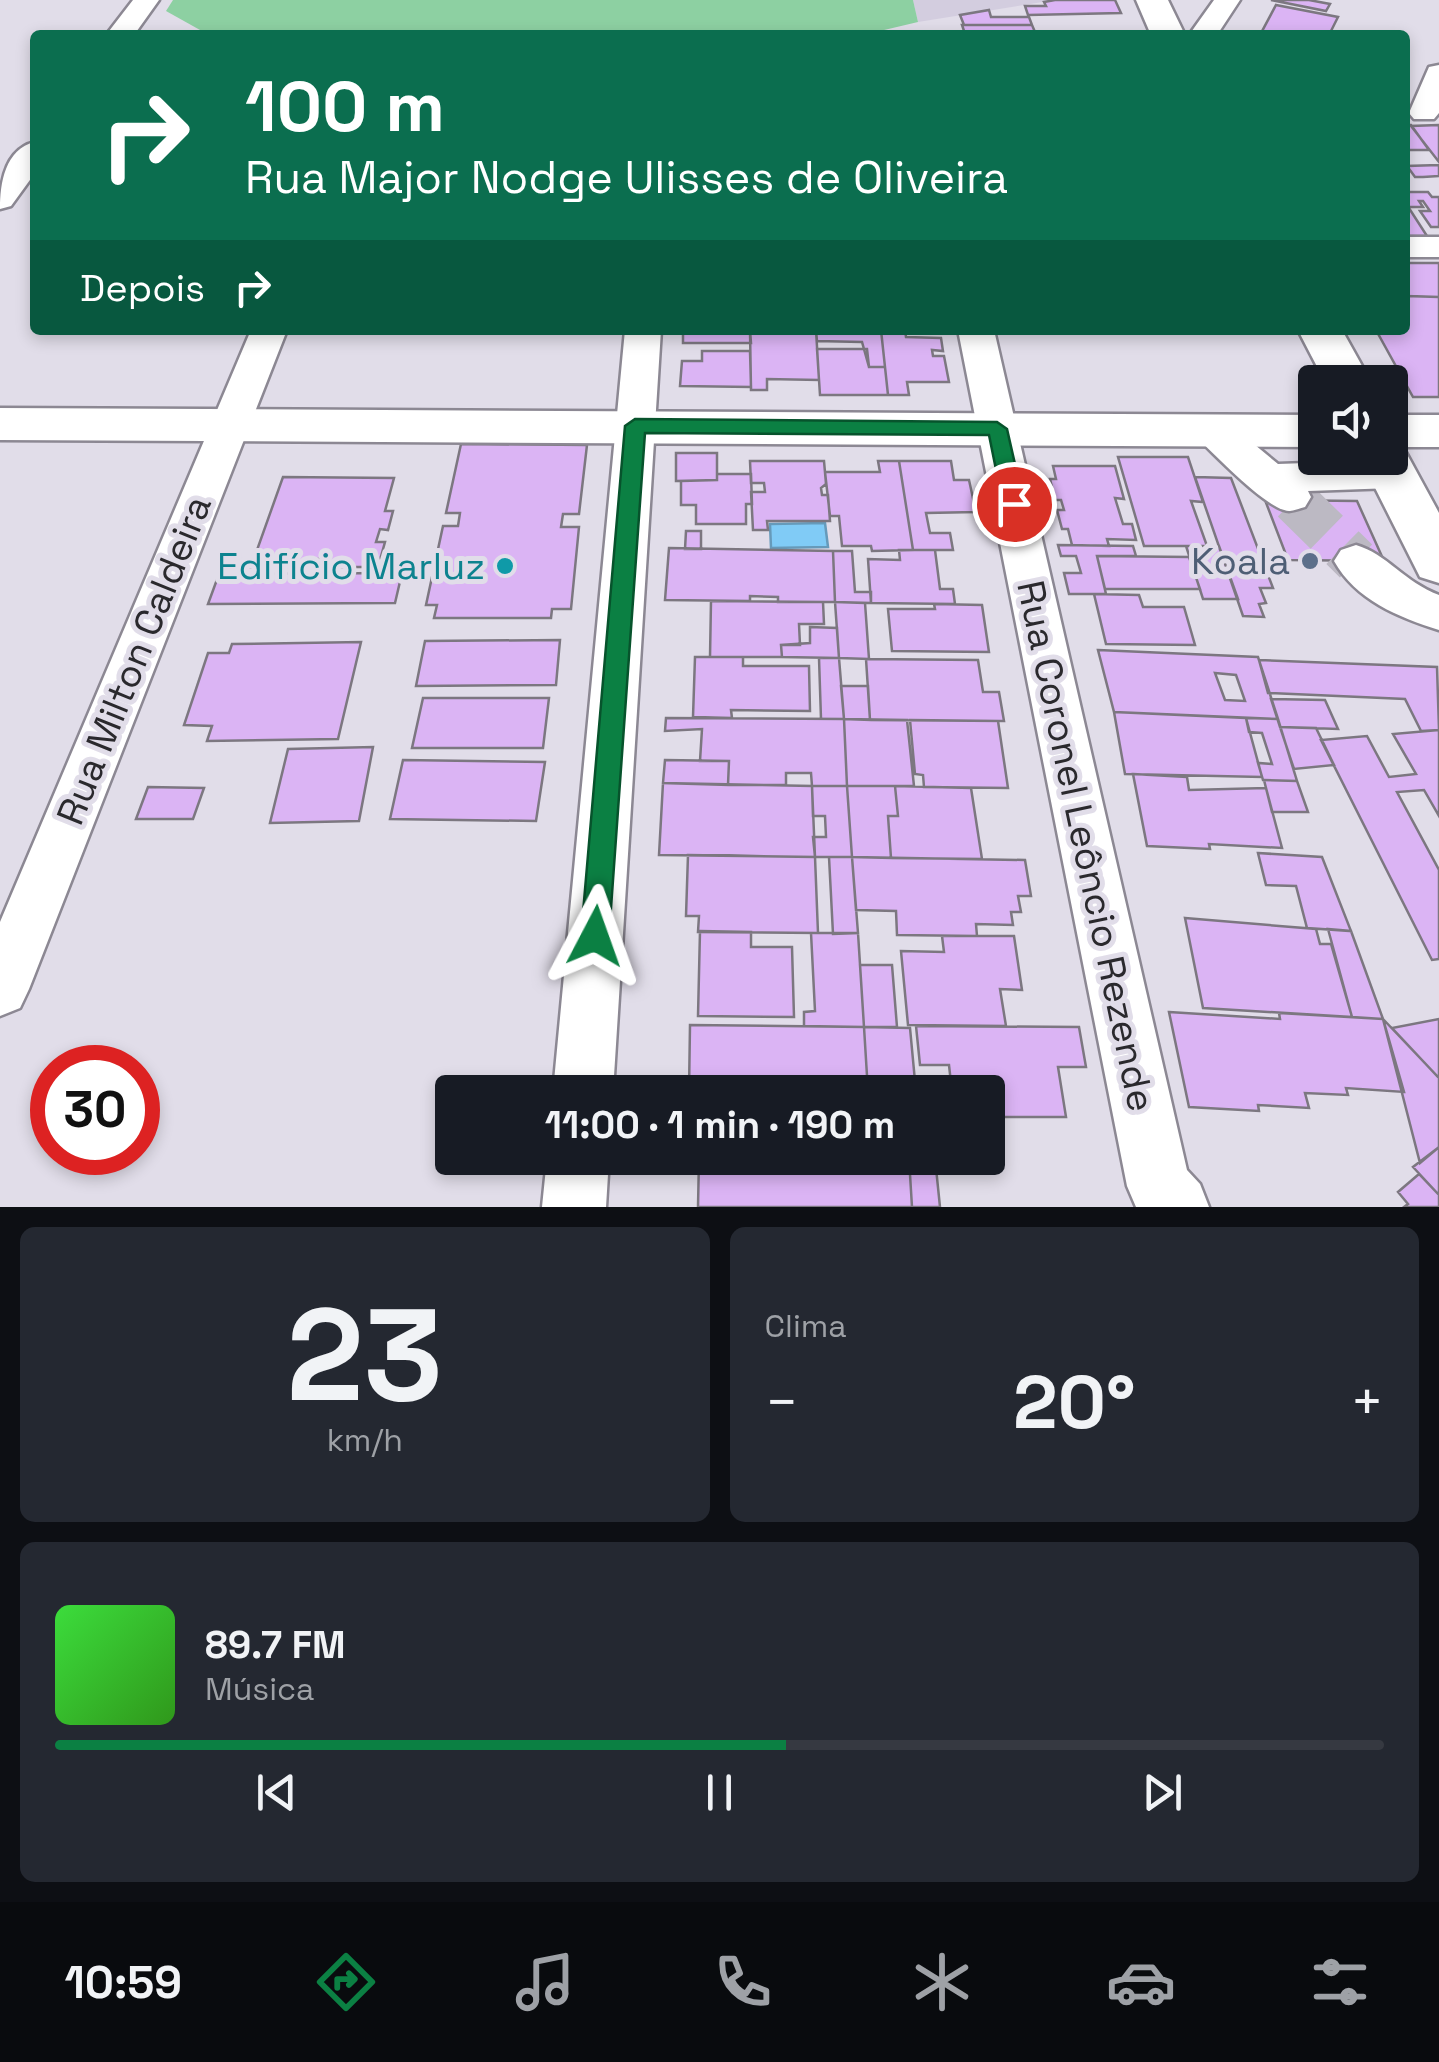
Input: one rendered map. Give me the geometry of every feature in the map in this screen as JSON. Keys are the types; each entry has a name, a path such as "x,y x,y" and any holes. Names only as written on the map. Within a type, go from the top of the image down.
{"main road":[{"path":"1152,0 1166,30"},
{"path":"1323,335 1339,365"},
{"path":"0,424 1298,431"},
{"path":"1408,445 1439,431"},
{"path":"1399,475 1439,563"}],"street":[{"path":"124,30 146,0"},
{"path":"1206,30 1227,0"},
{"path":"1423,112 1439,73"},
{"path":"0,199 30,159"},
{"path":"1410,247 1439,247"},
{"name":"Rua Milton Caldeira","path":"0,989 266,335"},
{"path":"584,1075 643,335"},
{"name":"Rua Coronel Leôncio Rezende","path":"977,335 1160,1200"},
{"path":"1212,430 1280,490 1325,475"},
{"path":"1356,560 1398,597 1439,612"},
{"path":"574,1207 577,1175"}],"shaded area":[{"path":"913,0 1055,0 918,22"}],"green space":[{"path":"173,0 913,0 918,22 884,30 200,30 166,11"}],"water":[{"path":"825,523 828,547 771,548 770,524"}],"building":[{"path":"1115,0 1121,13 1028,15 1025,6 1046,6 1044,2"},
{"path":"1271,0 1309,0 1330,4 1326,11"},
{"path":"1276,5 1338,17 1332,30 1263,30"},
{"path":"989,10 991,17 1029,17 1032,25 964,25 960,15"},
{"path":"962,25 1032,25 1034,30 964,30"},
{"path":"1410,125 1411,125 1429,150 1410,150"},
{"path":"1439,125 1439,162 1411,126"},
{"path":"1439,165 1439,176 1415,177 1410,166"},
{"path":"1410,192 1428,192 1439,197 1439,227 1431,227 1420,211 1430,211 1419,201 1423,207 1410,207"},
{"path":"1410,210 1427,236 1410,236"},
{"path":"1410,263 1439,263 1439,297 1410,296"},
{"path":"1410,296 1439,297 1439,397 1413,397 1408,388 1408,365 1395,365 1379,335 1410,335"},
{"path":"683,335 750,335 751,343 683,343"},
{"path":"750,335 816,335 819,380 767,379 767,390 751,390"},
{"path":"816,335 882,335 885,367 869,367 862,342 817,341"},
{"path":"882,335 941,338 943,351 932,350 933,356 944,356 949,382 907,382 909,395 888,395"},
{"path":"817,349 867,349 869,367 885,367 888,395 820,395"},
{"path":"702,351 750,351 751,387 680,386 682,361 702,361"},
{"name":"Edifício Marluz","path":"461,444 587,445 579,514 563,514 561,527 579,527 571,609 552,609 551,618 434,618 437,605 426,605 443,526 458,526 460,513 446,513"},
{"path":"676,453 717,453 717,480 676,481"},
{"path":"1118,457 1188,457 1203,502 1191,501 1207,546 1144,546"},
{"path":"750,461 824,461 826,484 821,488 822,495 828,495 830,521 767,521 768,530 753,530 751,492 765,492 764,483 751,483"},
{"path":"878,461 899,461 913,550 872,551 871,546 842,546 839,516 830,516 825,472 880,472"},
{"path":"899,461 951,461 954,480 969,480 976,512 926,513 930,533 950,533 953,550 913,550"},
{"path":"1053,466 1115,466 1124,499 1115,498 1123,524 1132,524 1136,540 1107,539 1109,546 1072,545 1057,510 1064,510 1061,500 1055,500 1050,479 1056,479"},
{"path":"717,474 751,474 752,504 746,504 746,524 696,524 696,505 681,505 681,481 717,480"},
{"path":"283,477 394,478 385,511 393,511 388,530 380,529 376,542 385,542 378,567 321,567 324,559 307,559 305,567 251,567"},
{"path":"1195,477 1231,478 1273,588 1260,588 1266,603 1259,604 1264,617 1243,616"},
{"path":"1265,500 1357,501 1384,561 1288,560"},
{"path":"686,531 701,531 701,549 685,549"},
{"path":"1058,545 1133,546 1136,556 1097,556 1106,594 1069,594 1064,573 1081,573 1076,556 1061,556"},
{"path":"1186,546 1219,546 1238,599 1203,599"},
{"path":"669,548 833,551 835,602 778,602 778,597 750,596 750,601 665,600"},
{"path":"899,550 935,550 940,589 953,589 955,604 871,603 868,559 900,560"},
{"path":"833,551 852,551 855,592 871,592 871,603 835,602"},
{"path":"1097,556 1189,557 1200,589 1105,589"},
{"path":"402,573 395,603 208,604 219,574"},
{"path":"1094,594 1139,595 1143,607 1184,607 1195,645 1106,644"},
{"path":"711,601 823,602 824,624 799,624 800,645 781,645 782,657 710,657"},
{"path":"835,602 865,603 869,659 839,658"},
{"path":"934,604 982,605 989,652 892,651 888,609 935,609"},
{"path":"810,627 837,628 839,658 782,657 781,645 810,643"},
{"path":"560,640 556,685 416,686 425,641"},
{"path":"361,642 338,739 207,741 212,726 184,725 208,653 229,653 232,644"},
{"path":"1098,650 1258,657 1278,719 1114,712","holes":["1215,673 1236,675 1245,701 1225,700"]},
{"path":"695,657 743,657 743,666 809,666 810,711 731,710 732,718 693,717"},
{"path":"819,658 839,658 844,719 821,719"},
{"path":"866,659 978,660 983,692 999,692 1004,721 870,720"},
{"path":"1259,660 1437,667 1439,730 1421,731 1405,699 1268,693"},
{"path":"841,686 868,686 870,720 844,719"},
{"path":"423,698 549,698 543,748 412,748"},
{"path":"1271,699 1325,700 1338,729 1280,727"},
{"path":"1114,712 1246,718 1262,777 1125,774"},
{"path":"666,718 844,719 847,786 812,786 811,773 786,773 786,785 728,785 729,761 700,761 702,729 665,731"},
{"path":"1246,718 1278,719 1297,781 1263,780 1258,763 1272,764 1262,733 1249,732"},
{"path":"844,719 907,720 914,786 847,786"},
{"path":"910,720 998,721 1008,788 924,787 923,775 915,774"},
{"path":"1280,727 1316,728 1334,765 1294,769"},
{"path":"1439,730 1439,816 1424,790 1397,792 1439,870 1439,959 1432,960 1321,740 1367,736 1389,777 1416,774 1393,734"},
{"path":"373,747 359,821 270,823 288,749"},
{"path":"403,760 545,762 536,821 390,819"},
{"path":"665,760 729,761 728,785 663,783"},
{"path":"1133,774 1187,777 1189,790 1266,788 1282,848 1147,846"},
{"path":"1264,780 1297,781 1308,812 1272,812"},
{"path":"663,783 812,786 815,857 659,855"},
{"path":"812,786 847,786 852,857 815,857 813,837 826,837 825,816 813,816"},
{"path":"847,786 895,786 898,816 888,816 891,858 852,857"},
{"path":"895,786 971,788 982,859 891,858 888,816 898,816"},
{"path":"148,787 204,788 193,819 136,819"},
{"path":"1258,853 1322,857 1351,931 1307,928 1296,886 1266,885"},
{"path":"688,855 815,857 818,933 698,932 699,916 686,916"},
{"path":"829,857 852,857 858,933 833,934"},
{"path":"852,857 1025,860 1031,896 1018,896 1021,912 1011,912 1013,925 976,924 977,936 897,935 896,911 856,910"},
{"path":"1185,918 1316,929 1320,944 1331,944 1352,1017 1203,1008"},
{"path":"1328,929 1351,931 1383,1019 1352,1017"},
{"path":"700,931 751,932 751,947 792,947 794,1017 698,1016"},
{"path":"811,933 858,933 864,1027 804,1026 804,1012 815,1011"},
{"path":"942,936 1014,936 1022,990 1000,989 1006,1026 908,1025 901,951 944,952"},
{"path":"860,965 892,965 897,1027 864,1027"},
{"path":"1169,1012 1280,1019 1279,1013 1383,1019 1404,1092 1346,1088 1348,1095 1305,1093 1309,1108 1258,1105 1259,1111 1189,1107"},
{"path":"1383,1019 1439,1078 1439,1147 1420,1163"},
{"path":"1439,1019 1439,1077 1438,1077 1392,1028"},
{"path":"690,1025 864,1027 867,1075 689,1075"},
{"path":"916,1026 1079,1027 1086,1067 1058,1067 1066,1117 1005,1117 1005,1075 950,1075 949,1065 920,1065"},
{"path":"864,1027 910,1028 914,1075 867,1075"},
{"path":"1439,1147 1439,1195 1413,1167"},
{"path":"1419,1174 1439,1195 1439,1207 1404,1207 1408,1204 1398,1192"},
{"path":"699,1175 910,1175 912,1207 698,1207"},
{"path":"910,1175 937,1175 940,1207 912,1207"}],"tunnel":[{"path":"1294,500 1356,561"}],"place":[{"name":"Koala","path":"1310,561"},
{"name":"Edifício Marluz","path":"505,566"}],"route":[{"path":"595,936 635,426 997,429 1014,504"}]}
